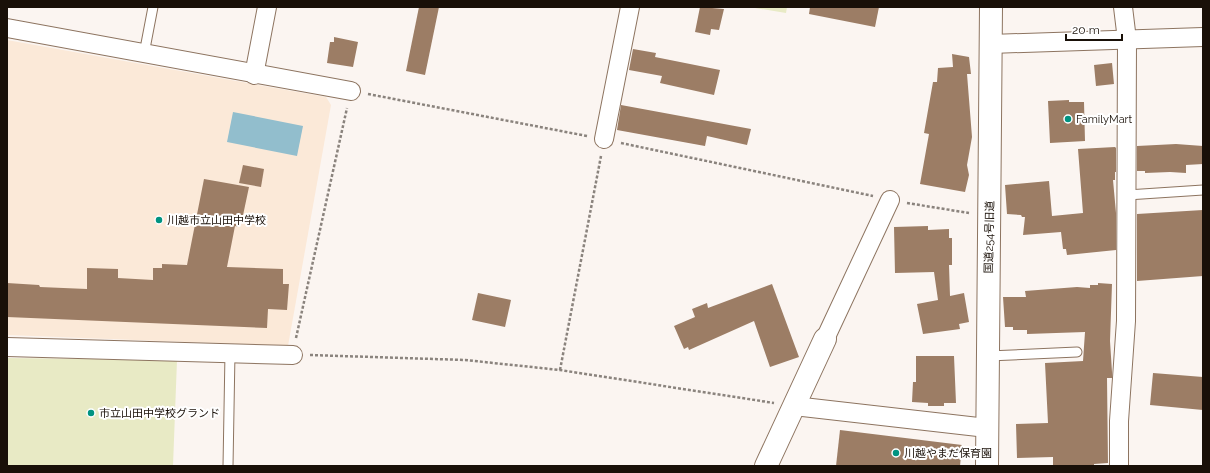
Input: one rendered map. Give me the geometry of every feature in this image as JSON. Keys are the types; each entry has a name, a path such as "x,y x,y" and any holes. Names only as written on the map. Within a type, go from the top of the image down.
{"street":[{"path":"254,75 267,7"},
{"path":"604,139 630,7"},
{"name":"国道254号旧道","path":"987,466 991,7"},
{"path":"1119,466 1119,421 1126,321 1127,40 1123,7"},
{"path":"7,28 254,75 351,91"},
{"path":"991,44 1203,37"},
{"path":"766,466 890,200"},
{"path":"7,347 293,355"},
{"path":"794,406 987,428"}],"lane":[{"path":"144,54 153,7"},
{"path":"1126,195 1203,190"},
{"path":"988,356 1078,352"},
{"path":"228,466 230,353"}],"path":[{"path":"794,406 560,370 465,360 293,355 351,91 604,139 890,200 989,217"},
{"path":"560,370 604,139"}],"shaded area":[{"name":"川越市立山田中学校","path":"7,40 326,97 331,105 288,346 7,335"}],"green space":[{"path":"749,7 787,7 786,13"},
{"name":"市立山田中学校グランド","path":"7,358 177,360 173,466 7,466"}],"water":[{"path":"233,112 303,126 297,156 227,142"}],"building":[{"path":"419,7 439,7 425,75 406,71"},
{"path":"700,7 724,9 719,30 711,29 710,35 695,32"},
{"path":"810,7 879,7 875,27 809,14"},
{"path":"334,37 358,42 353,67 327,63 330,42 334,42"},
{"path":"633,49 656,53 655,57 720,70 714,95 660,83 662,76 629,70"},
{"path":"952,54 969,57 971,74 967,74 972,137 967,165 969,175 965,192 920,184 929,134 924,133 933,82 937,82 938,68 953,67"},
{"path":"1112,63 1114,84 1096,86 1094,65"},
{"path":"1069,100 1069,102 1084,102 1085,141 1050,143 1048,101"},
{"path":"621,105 751,129 747,145 707,136 705,146 617,130"},
{"path":"1176,144 1203,146 1203,164 1186,165 1186,173 1145,173 1145,171 1137,171 1137,146"},
{"path":"1115,147 1116,172 1115,180 1113,180 1116,213 1116,250 1067,255 1066,249 1063,249 1061,232 1023,235 1025,217 1022,217 1021,215 1007,214 1005,185 1049,181 1052,216 1083,213 1078,149"},
{"path":"243,165 264,169 261,187 239,183"},
{"path":"204,179 249,187 242,220 239,219 238,227 235,226 227,267 283,269 283,284 289,284 287,310 268,309 267,328 7,317 7,283 39,285 40,287 87,289 87,268 118,269 118,278 153,280 153,268 162,268 162,264 187,265"},
{"path":"1203,210 1203,276 1137,281 1137,214"},
{"path":"928,226 928,230 949,229 949,238 952,238 952,265 949,265 950,296 964,293 969,322 959,324 960,329 923,334 917,304 938,300 934,272 895,273 894,227"},
{"path":"1098,283 1112,284 1110,341 1112,378 1107,378 1108,463 1094,464 1094,466 1053,466 1053,457 1017,458 1016,424 1048,423 1045,363 1083,361 1085,332 1027,334 1027,330 1013,330 1013,327 1005,327 1003,297 1026,297 1025,291 1077,287 1090,288 1090,285 1098,285"},
{"path":"772,284 799,357 770,367 754,321 689,350 688,347 684,349 674,326 695,317 692,309 707,303 708,308"},
{"path":"478,293 511,300 505,327 472,320"},
{"path":"916,356 954,356 956,403 944,403 944,406 928,406 928,403 912,402 913,382 916,382"},
{"path":"1153,373 1203,377 1203,410 1150,405"},
{"name":"川越やまだ保育園","path":"840,430 962,445 960,466 836,466"}],"place":[{"name":"FamilyMart","path":"1068,119"},
{"name":"川越市立山田中学校","path":"159,220"},
{"name":"市立山田中学校グランド","path":"91,413"},
{"name":"川越やまだ保育園","path":"896,453"}]}
